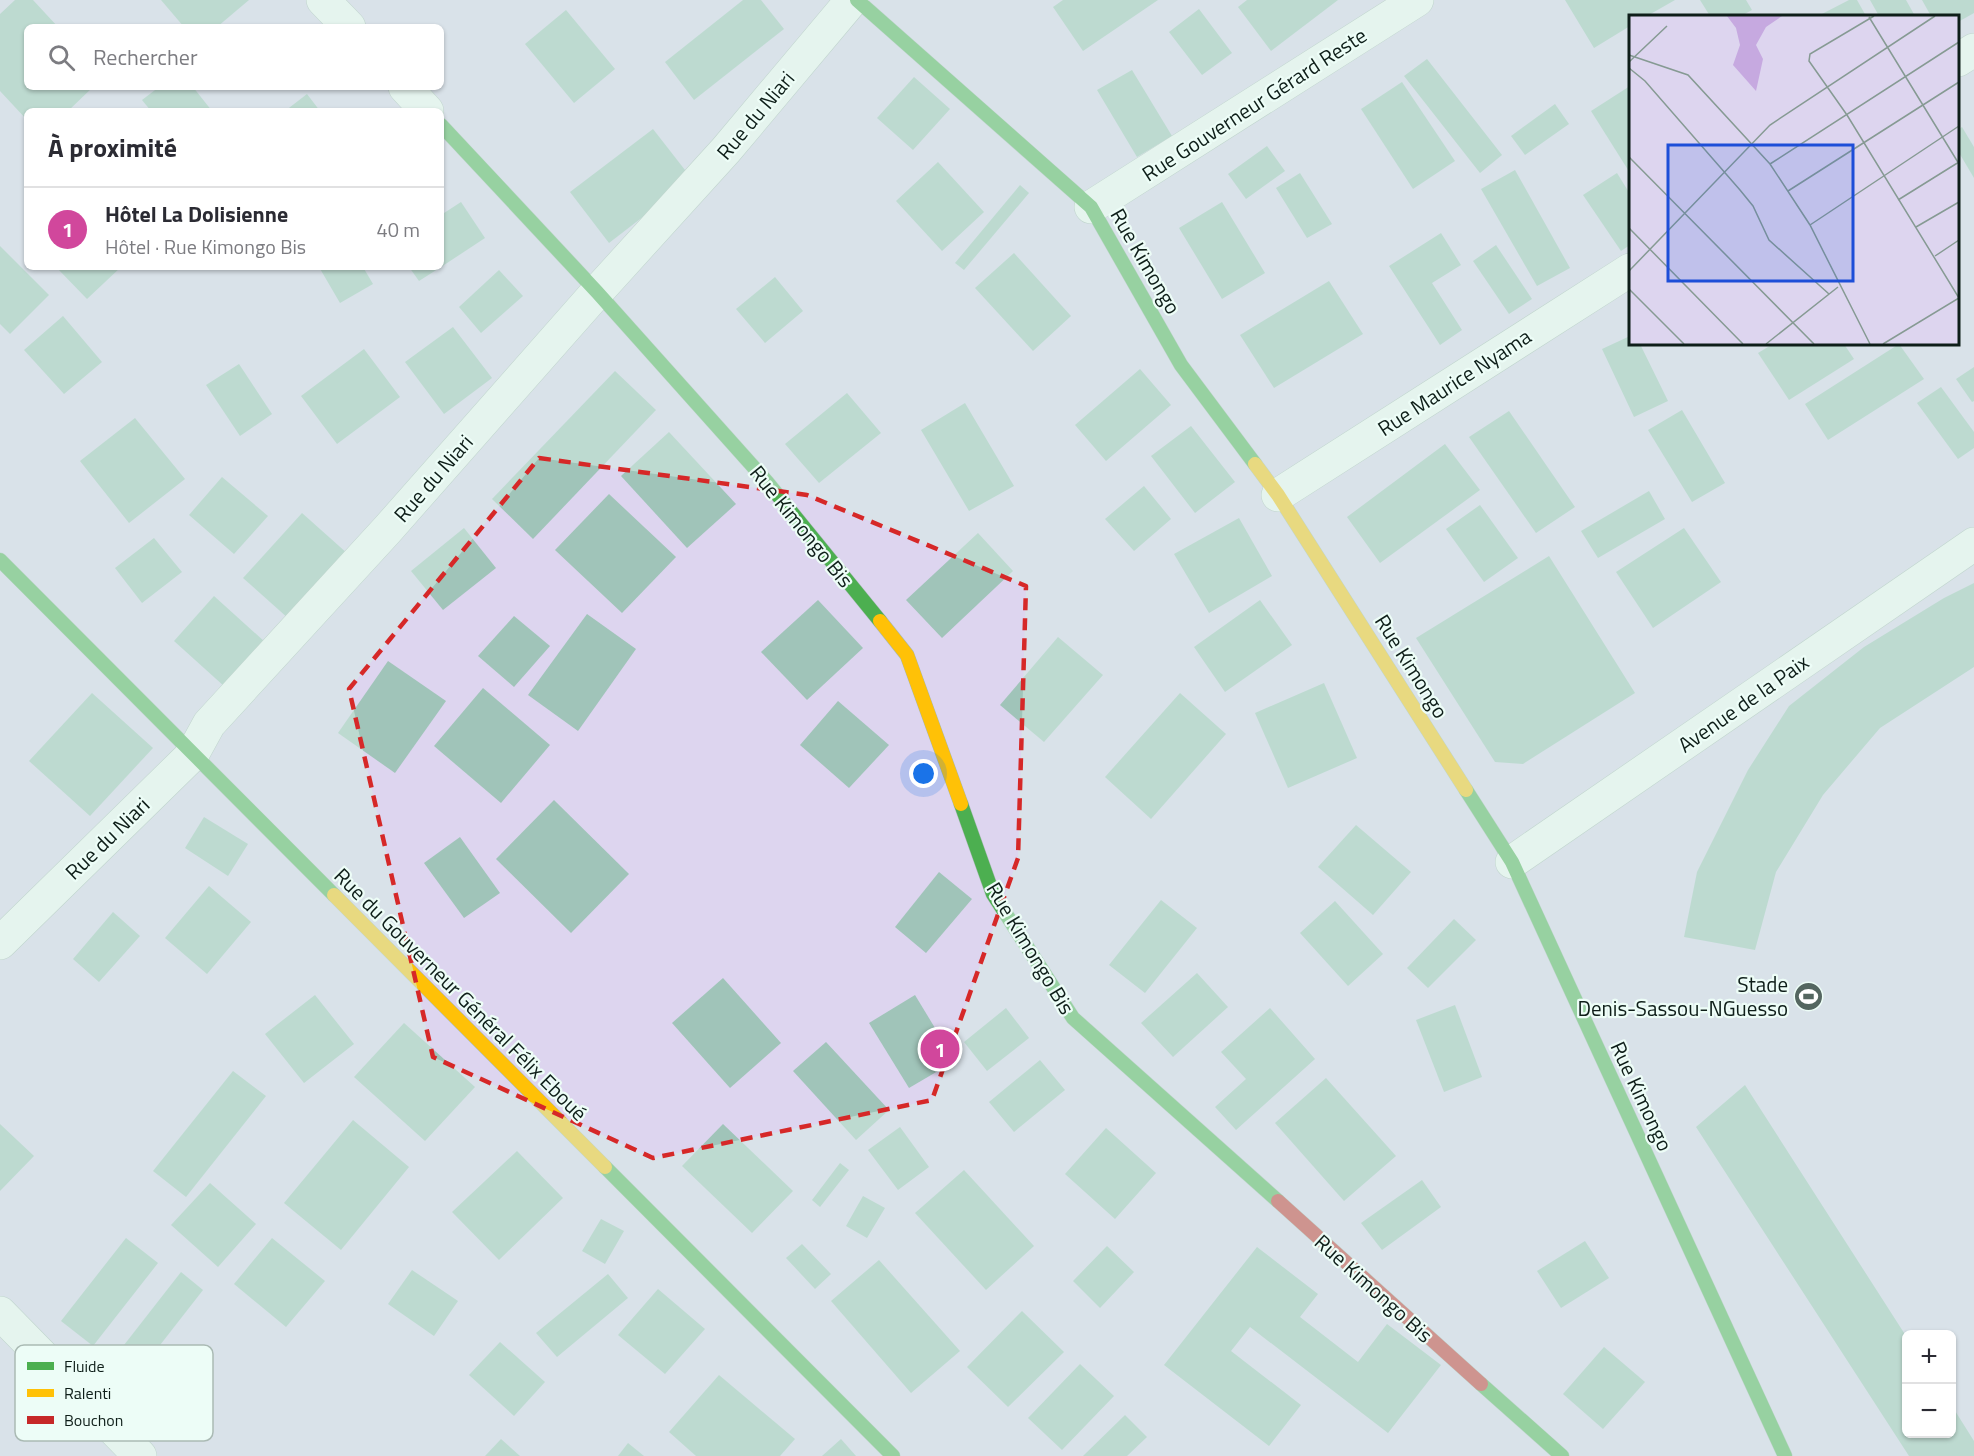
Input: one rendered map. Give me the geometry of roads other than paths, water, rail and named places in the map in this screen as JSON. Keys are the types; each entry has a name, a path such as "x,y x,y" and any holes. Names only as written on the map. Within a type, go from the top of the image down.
{"street":[{"path":"323,0 346,24"},
{"name":"Rue du Niari","path":"0,942 192,755 209,724 387,530 726,150 852,0"},
{"name":"Rue Kimongo","path":"857,0 1091,207 1181,365 1278,495 1512,862 1785,1456"},
{"name":"Rue Gouverneur Gérard Reste","path":"1091,207 1416,0"},
{"path":"1959,59 1974,50"},
{"path":"408,90 425,108"},
{"name":"Rue Kimongo Bis","path":"444,128 597,292 767,482 907,655 993,894 1072,1018 1562,1456"},
{"name":"Rue Maurice Nyama","path":"1278,495 1629,271"},
{"name":"Avenue de la Paix","path":"1512,862 1974,544"},
{"name":"Rue du Gouverneur Général Félix Eboué","path":"0,560 893,1456"},
{"path":"0,1313 31,1345"},
{"path":"125,1441 140,1456"}],"place":[{"name":"Stade Denis-Sassou-NGuesso","path":"1809,996"},
{"name":"Hôtel La Dolisienne","path":"940,1049"}]}
